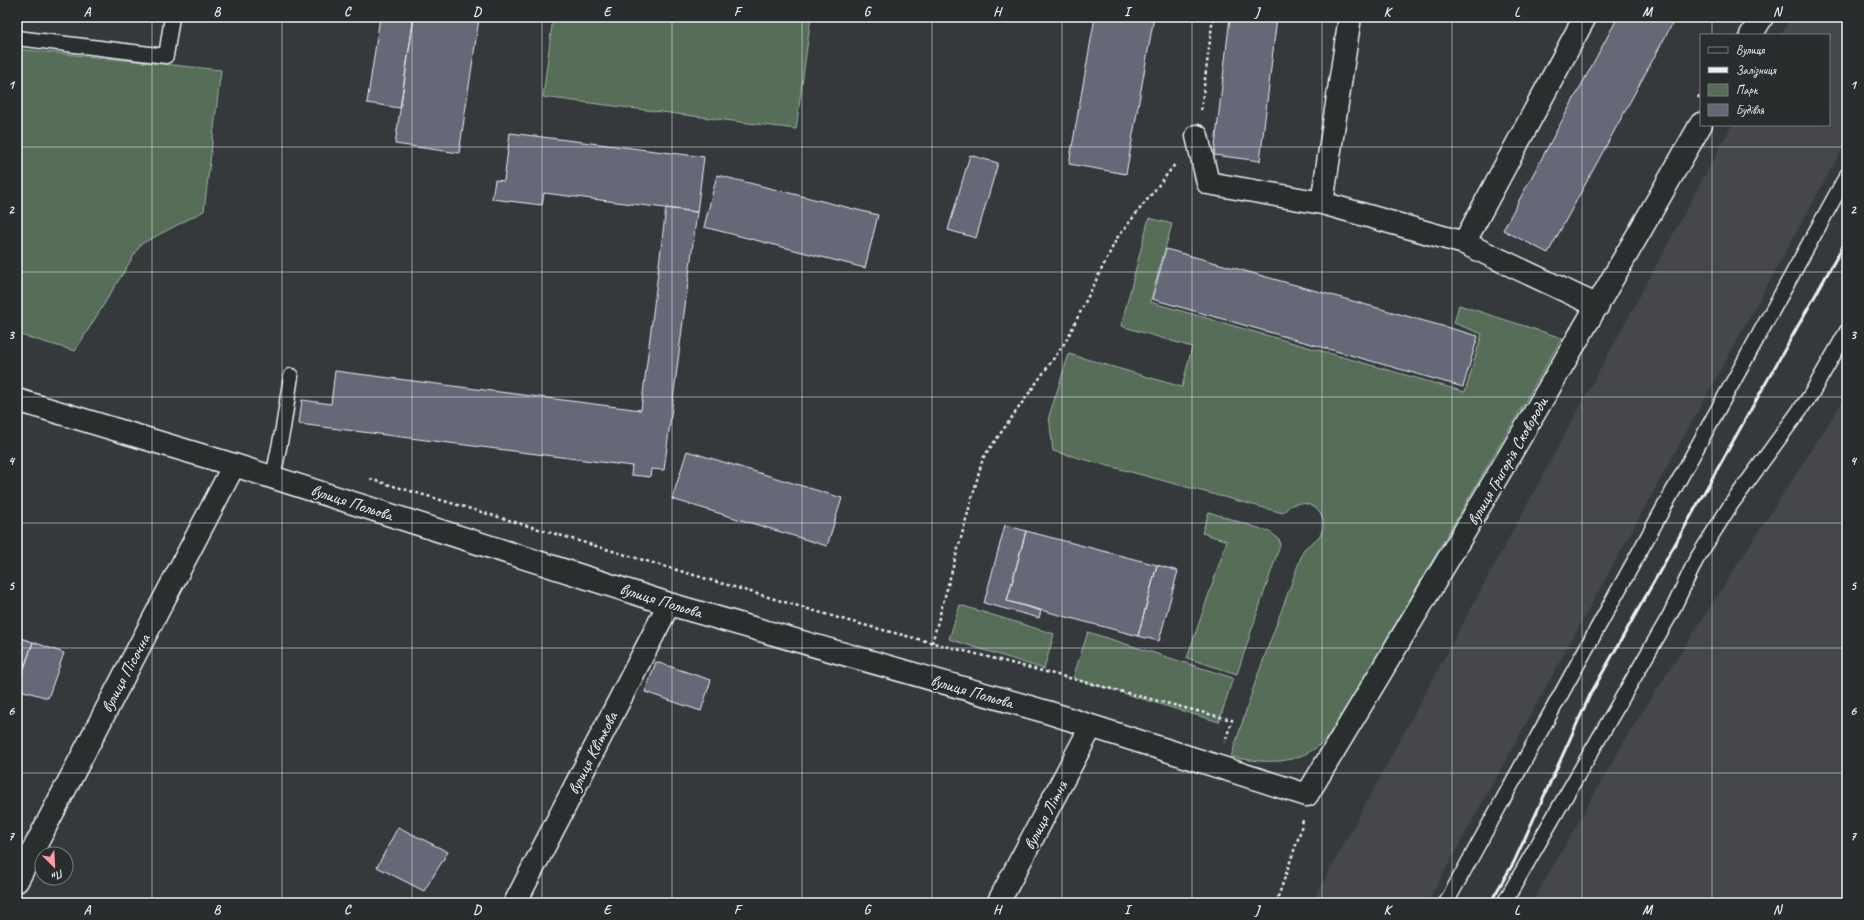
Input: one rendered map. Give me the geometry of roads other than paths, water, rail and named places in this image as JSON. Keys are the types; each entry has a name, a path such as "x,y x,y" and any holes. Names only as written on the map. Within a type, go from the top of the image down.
{"street":[{"path":"1322,203 1350,17"},
{"path":"1464,243 1585,17"},
{"path":"1752,34 1762,17"},
{"name":"вулиця Григорія Сковороди","path":"1307,796 1441,573 1598,306 1700,126"},
{"path":"1197,136 1208,183 1322,203 1464,243 1598,306"},
{"name":"вулиця Польова","path":"17,400 234,465 669,604 1047,712 1307,796"},
{"name":"вулиця Пісочна","path":"17,881 234,465"},
{"name":"вулиця Квіткова","path":"515,903 669,604"},
{"name":"вулиця Літня","path":"998,903 1091,727"}],"lane":[{"path":"17,38 166,56 172,17"},
{"path":"1446,903 1847,175"},
{"path":"1504,903 1670,615 1696,560 1730,506 1810,396 1847,331"},
{"path":"272,477 283,428 291,376"}],"railway":[{"path":"1490,903 1514,862 1590,695 1847,239"}]}
